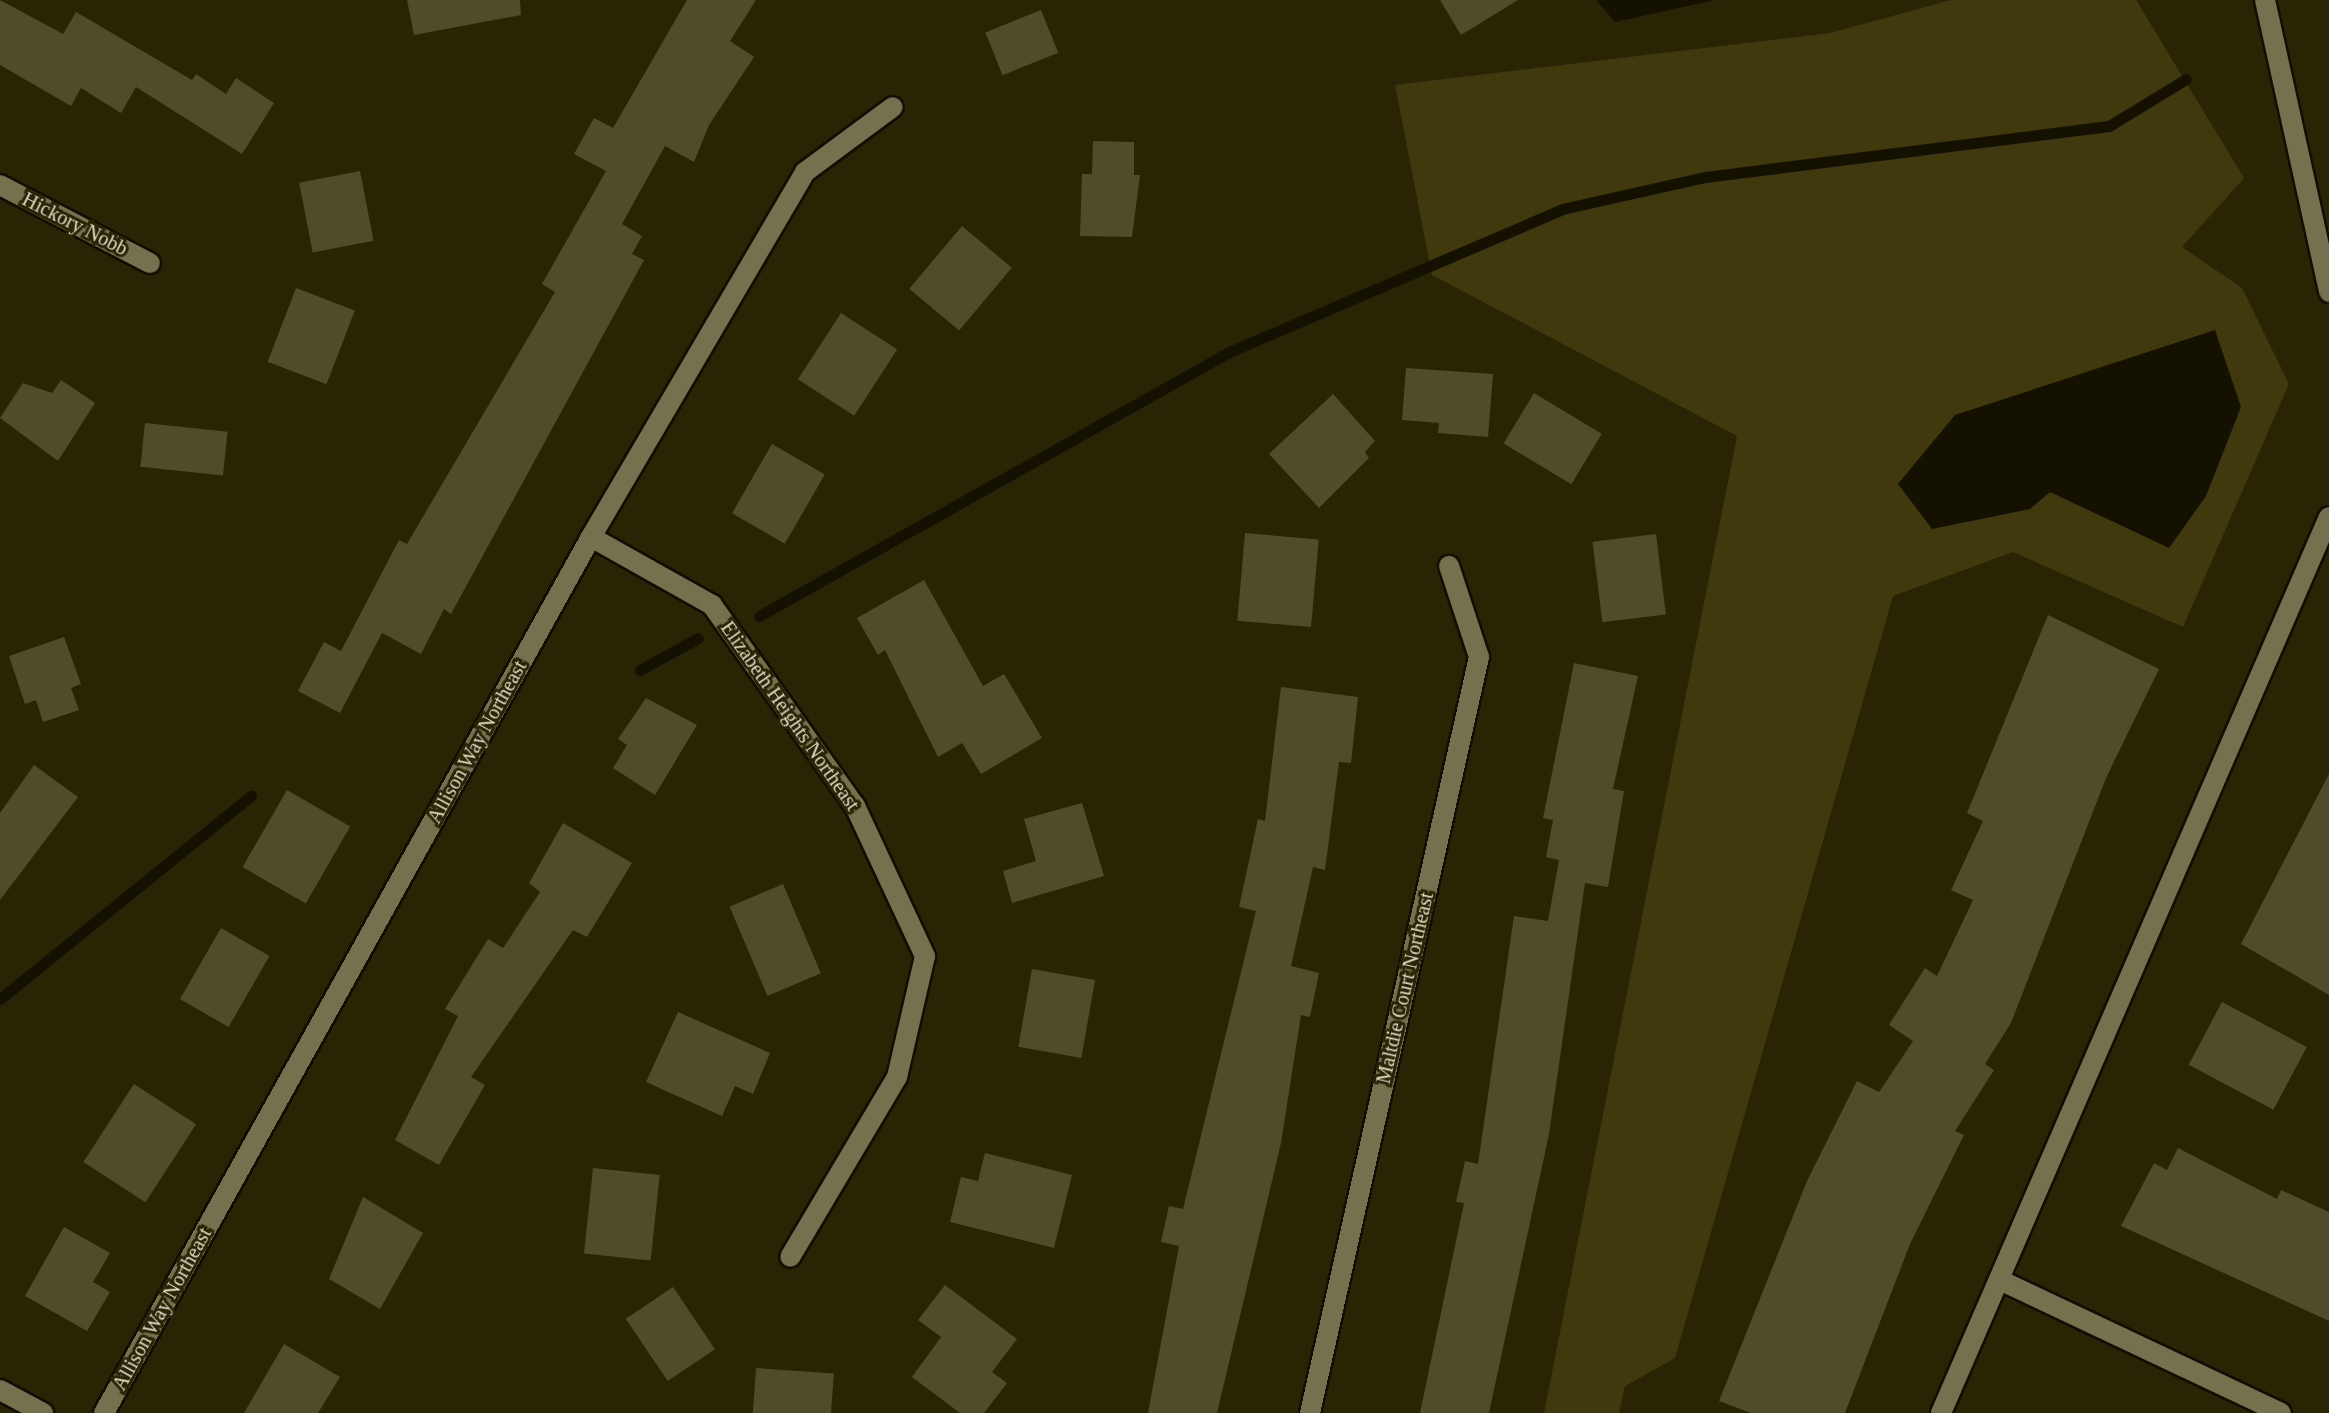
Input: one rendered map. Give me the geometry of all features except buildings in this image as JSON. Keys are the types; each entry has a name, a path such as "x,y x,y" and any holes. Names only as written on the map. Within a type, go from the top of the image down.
{"street":[{"path":"2265,0 2329,292"},
{"name":"Allison Way Northeast","path":"104,1413 591,537 805,172 893,107"},
{"name":"Hickory Nobb","path":"0,185 150,263"},
{"path":"1941,1413 2004,1282 2329,517"},
{"name":"Elizabeth Heights Northeast","path":"591,537 712,605 855,806 925,956 897,1077 790,1257"},
{"name":"Maltdie Court Northeast","path":"1310,1413 1479,657 1449,566"},
{"path":"2004,1282 2281,1413"},
{"path":"0,1390 43,1413"}],"shaded area":[{"path":"1596,0 1715,0 1615,22"},
{"path":"1951,0 2136,0 2244,178 2182,247 2242,288 2289,384 2183,627 2013,552 1893,596 1675,1358 1625,1386 1619,1413 1544,1413 1737,436 1432,275 1395,85 1830,33"},
{"path":"2215,330 2241,407 2206,496 2169,548 2050,492 2030,509 1932,529 1898,484 1955,415"}],"waterway":[{"path":"759,616 1229,352 1562,209 1705,177 2109,126 2186,79"},
{"path":"640,670 698,638"},
{"path":"0,999 251,796"}]}
